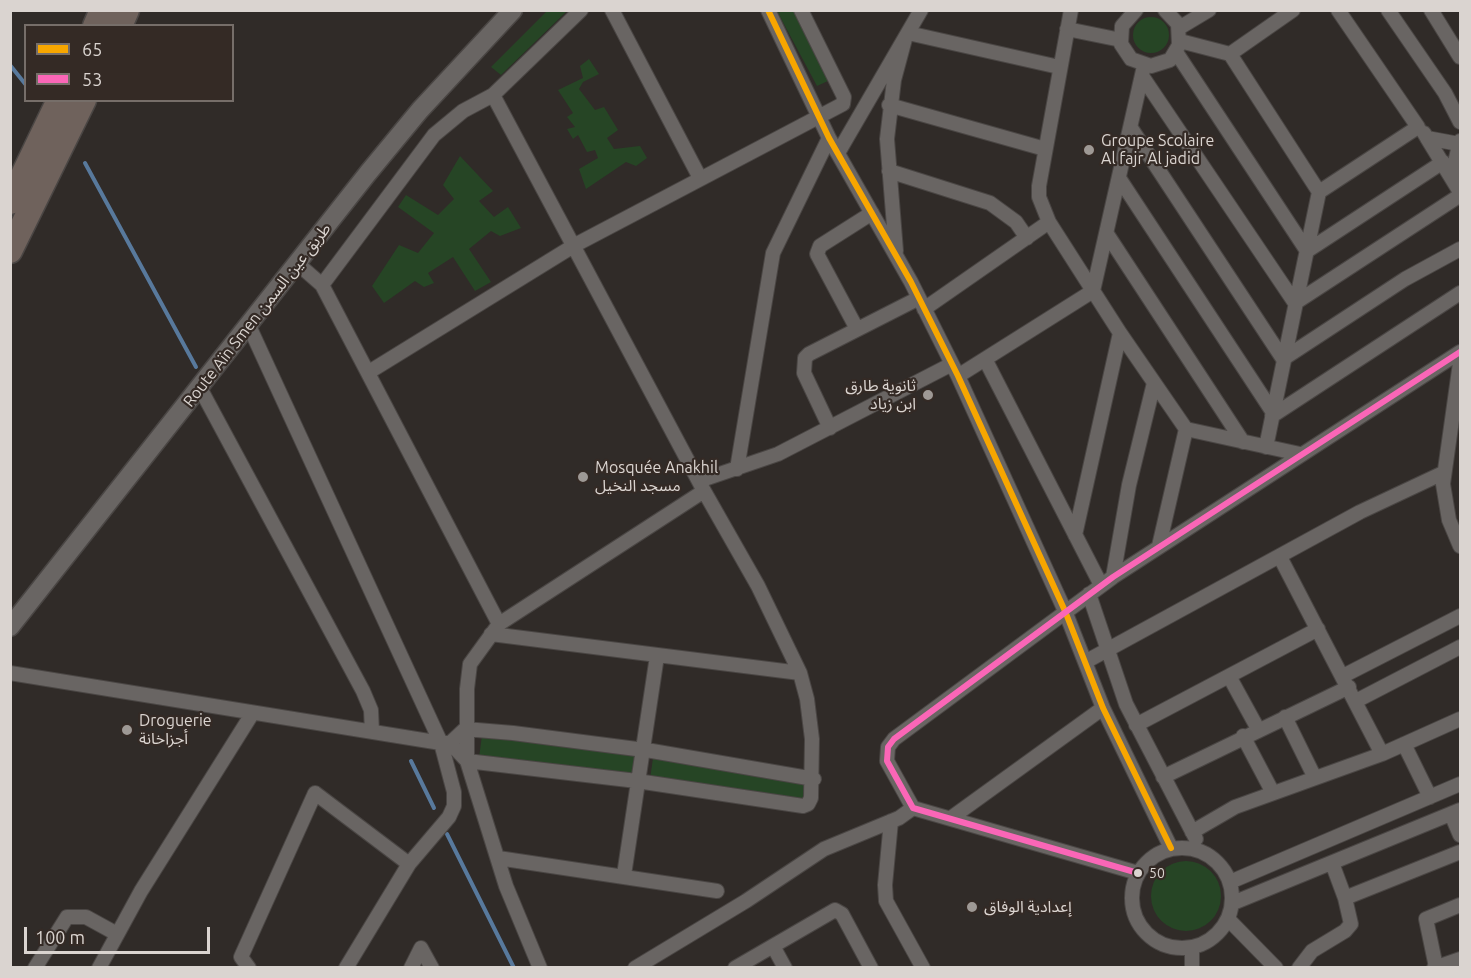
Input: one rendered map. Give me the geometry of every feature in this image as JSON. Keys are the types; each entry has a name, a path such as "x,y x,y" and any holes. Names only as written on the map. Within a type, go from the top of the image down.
{"highway":[{"path":"96,24 102,10"},
{"path":"121,24 127,10"},
{"path":"10,202 58,102"},
{"path":"10,251 83,102"}],"street":[{"name":"Route Aïn Smen طريق عين السمن","path":"10,627 420,110 513,10"},
{"path":"322,285 434,135 463,111 493,95 581,10"},
{"path":"612,10 700,178"},
{"path":"768,10 830,138 922,303 955,370 1065,611 1103,708 1171,848"},
{"path":"369,372 575,245 843,104 844,97 801,10"},
{"path":"838,153 921,10"},
{"path":"1071,10 1059,67 1039,191 1049,222 1120,333 1186,429 1300,454"},
{"path":"1136,10 1124,23 1121,40 1128,57 1143,71 1295,303"},
{"path":"1165,10 1174,18 1179,40 1307,251"},
{"path":"1143,71 1161,65 1179,40 1209,10"},
{"path":"1230,54 1293,10"},
{"path":"1295,303 1459,196 1460,192 1423,132 1338,10"},
{"path":"1388,10 1445,93 1461,122"},
{"path":"1431,10 1461,57"},
{"path":"1067,29 1121,40"},
{"path":"907,36 1059,67"},
{"path":"896,256 886,139 889,105 907,36"},
{"path":"1179,40 1230,54 1319,192 1266,447"},
{"path":"540,968 498,858 467,761 465,729 467,675 470,664 495,629 701,486 737,469 778,454 955,370 986,359 1093,291 1143,71"},
{"path":"10,673 252,714 446,743 467,761 638,781 802,806 810,802 814,779 812,739 807,699 800,673 758,586 701,486 575,245 493,95"},
{"path":"889,105 1045,149"},
{"path":"1131,128 1283,358"},
{"path":"1319,192 1423,132 1460,142 1456,165 1461,179"},
{"path":"737,469 773,253 830,138"},
{"path":"1307,251 1443,162"},
{"path":"889,171 990,203 1016,222 1027,237"},
{"path":"1119,178 1272,413"},
{"path":"857,329 818,260 817,250 872,213"},
{"path":"830,428 804,373 804,363 809,354 857,329 922,303 1049,222"},
{"path":"1107,234 1244,442"},
{"path":"1283,358 1405,279 1461,249"},
{"path":"298,264 322,285 369,372 495,629"},
{"path":"1272,413 1461,293"},
{"path":"249,326 446,743 454,792 454,806 446,822 409,864 346,968"},
{"path":"1076,535 1120,333"},
{"path":"914,808 886,757 888,747 894,739 1101,585 1300,454 1461,352"},
{"path":"986,359 1101,585"},
{"path":"1461,363 1443,473 1446,507 1461,546"},
{"path":"1113,577 1129,485 1154,383"},
{"path":"200,388 363,690 371,710 372,732"},
{"path":"1159,546 1186,429"},
{"path":"1085,662 1360,512 1443,473"},
{"path":"1280,557 1382,754"},
{"path":"1089,594 1107,650 1136,725 1202,851 1221,866 1230,882 1233,903 1228,919 1214,937 1192,947 1167,946 1153,939 1141,927 1132,905 1132,888 1138,873 1152,857 1171,848 1202,851"},
{"path":"1163,777 1285,717 1461,616"},
{"path":"495,629 657,656 800,673"},
{"path":"1136,725 1318,629"},
{"path":"1356,701 1461,647"},
{"path":"624,875 657,656"},
{"path":"1229,676 1258,729"},
{"path":"951,818 1103,708"},
{"path":"99,968 141,891 252,714"},
{"path":"1285,717 1315,778"},
{"path":"1192,832 1235,807 1382,754 1461,720"},
{"path":"446,743 465,729 642,750 814,779"},
{"path":"1243,736 1273,793"},
{"path":"1404,744 1430,797"},
{"path":"1230,882 1461,784"},
{"path":"249,968 241,957 315,793 409,864"},
{"path":"636,968 746,901 824,849 891,821 914,808 1138,873"},
{"path":"1233,903 1456,812 1461,835"},
{"path":"891,821 886,902 923,968"},
{"path":"1345,898 1461,852"},
{"path":"498,858 624,875 717,891"},
{"path":"1299,968 1312,951 1349,928 1351,917 1332,863"},
{"path":"1461,905 1426,918 1425,927 1435,967 1461,959"},
{"path":"735,968 835,910 842,914 871,968"},
{"path":"35,968 67,917 87,917 117,934"},
{"path":"1228,919 1268,965"},
{"path":"773,946 785,968"},
{"path":"1192,947 1192,968"},
{"path":"411,968 421,948 432,968"}],"green space":[{"path":"547,11 567,11 501,75 491,67"},
{"path":"777,11 796,11 830,80 817,86"},
{"path":"1151,17 1164,22 1169,35 1164,48 1151,53 1138,48 1133,35 1138,22"},
{"path":"589,59 599,74 583,82 579,89 595,110 604,107 618,130 607,138 614,149 640,146 647,158 636,166 626,162 586,189 579,169 598,158 595,150 587,152 578,135 573,139 567,129 575,127 567,117 573,113 558,90 583,78 580,66"},
{"path":"460,156 493,191 479,201 494,217 508,207 521,228 500,236 491,231 469,249 491,282 475,291 453,257 428,273 434,283 424,287 415,281 384,303 372,286 399,245 418,253 434,233 398,207 406,195 438,215 454,199 443,185"},
{"path":"482,735 636,749 631,779 479,758"},
{"path":"654,751 810,781 807,802 650,779"},
{"path":"1186,861 1205,867 1215,877 1221,896 1215,915 1205,925 1186,931 1167,925 1157,915 1151,896 1157,877 1167,867"}],"waterway":[{"path":"10,65 24,82"},
{"path":"85,163 196,367"},
{"path":"411,761 434,808"},
{"path":"447,834 514,968"}],"transit line":[{"name":"65","path":"768,10 829,138 911,282 958,376 1065,611 1103,708 1171,848"},
{"name":"53","path":"1138,873 913,808 887,761 888,747 894,739 1113,577 1460,352"}],"place":[{"name":"Groupe Scolaire Al fajr Al jadid","path":"1089,150"},
{"name":"ثانوية طارق ابن زياد","path":"928,395"},
{"name":"Mosquée Anakhil مسجد النخيل","path":"583,477"},
{"name":"Droguerie أجزاخانة","path":"127,730"},
{"name":"50","path":"1138,873"},
{"name":"إعدادية الوفاق","path":"972,907"}]}
